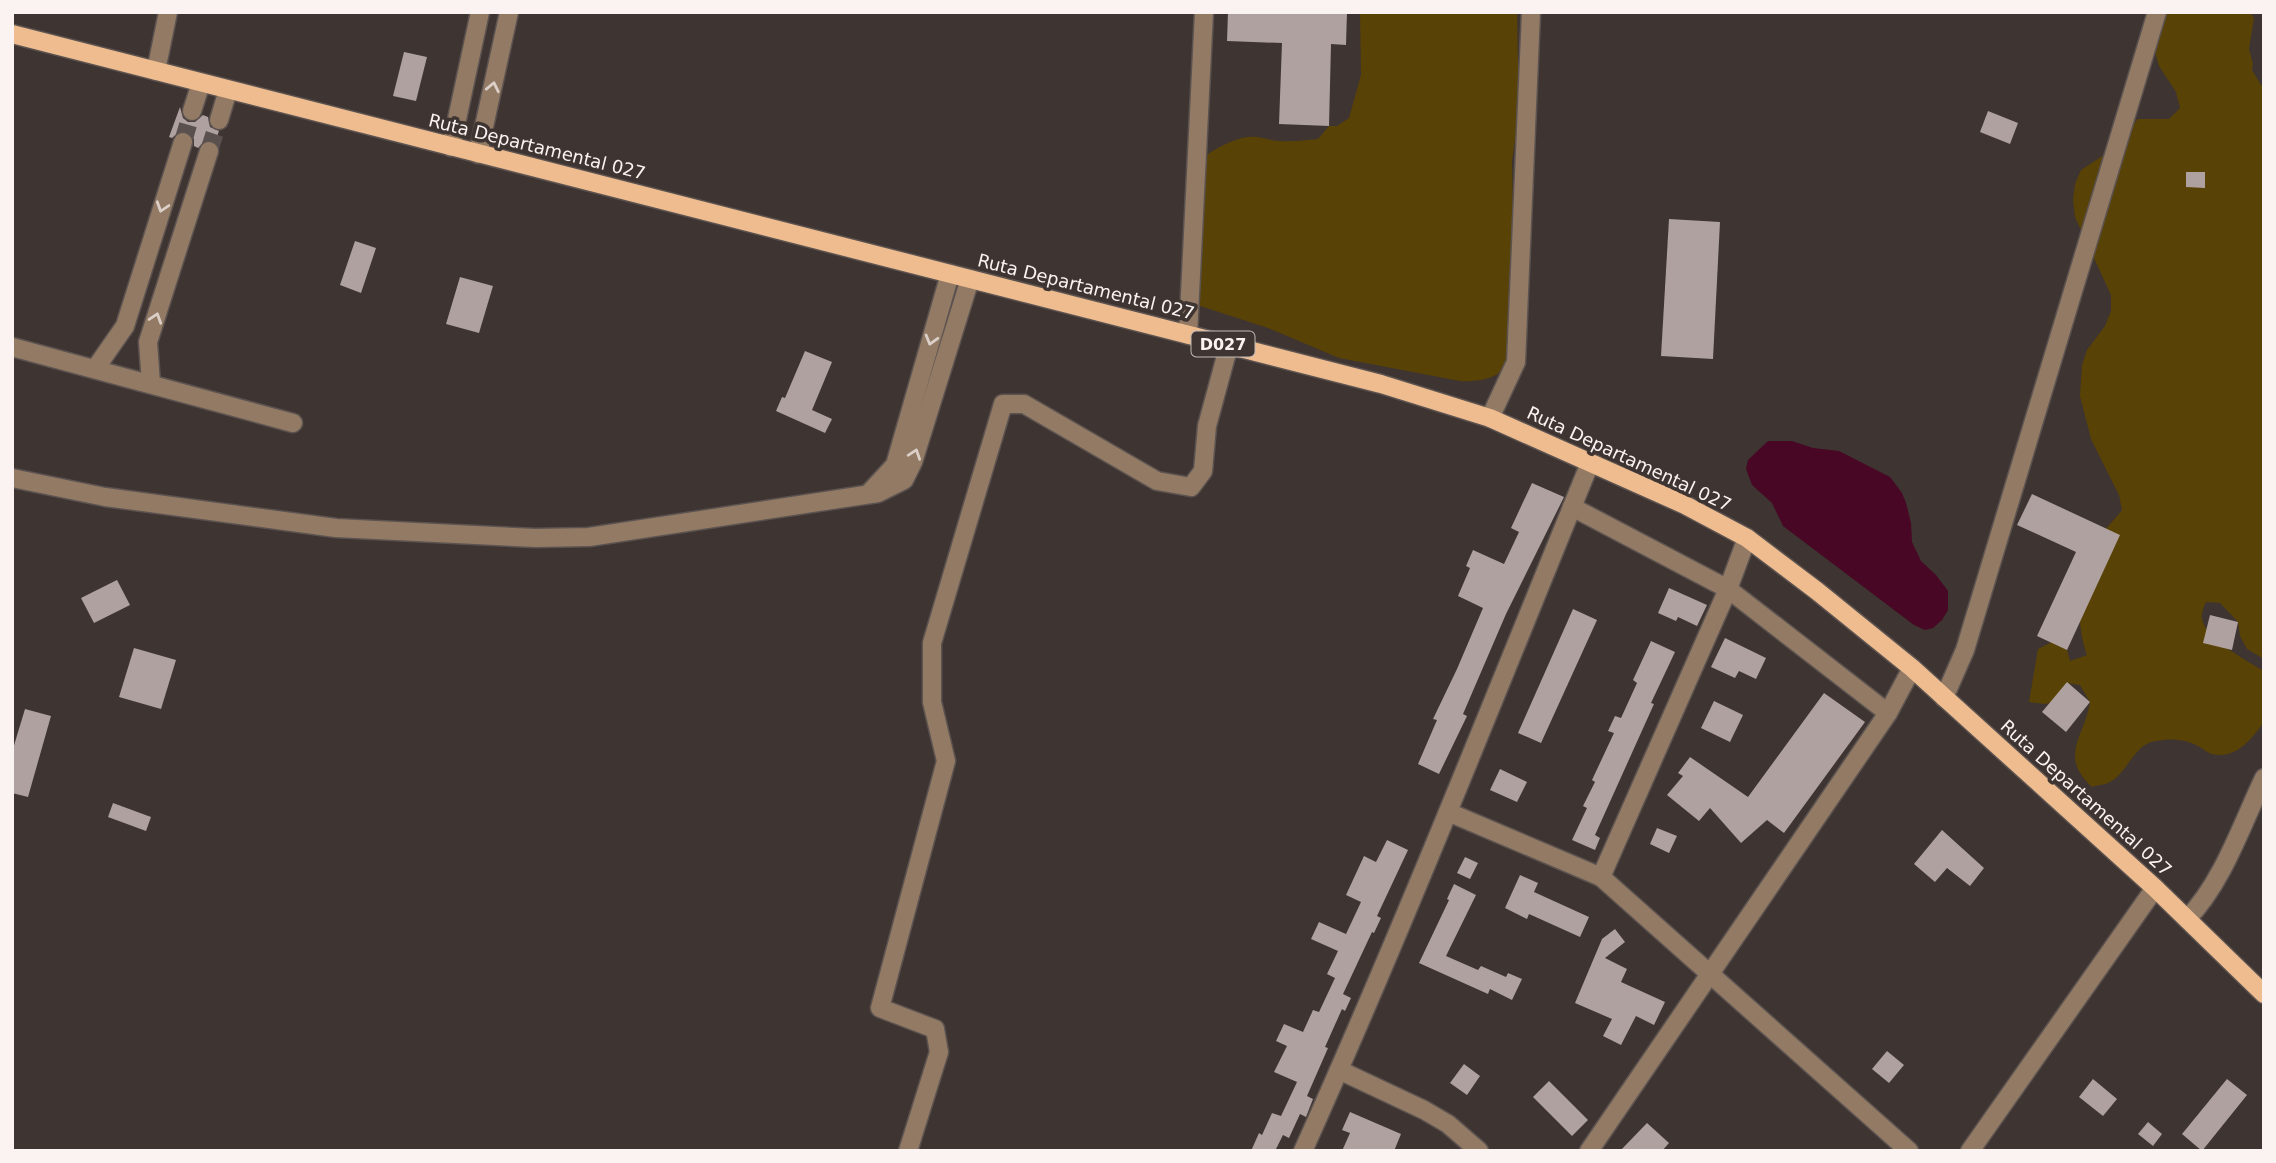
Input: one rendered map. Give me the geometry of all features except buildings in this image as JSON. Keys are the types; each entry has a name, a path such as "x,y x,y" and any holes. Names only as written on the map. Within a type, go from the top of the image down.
{"main road":[{"name":"Ruta Departamental 027","path":"12,34 1381,384 1490,418 1685,505 1746,538 1912,668 2155,888 2264,994"}],"street":[{"path":"156,71 168,12"},
{"path":"451,147 480,12"},
{"path":"478,154 509,12"},
{"path":"1188,335 1204,12"},
{"path":"1490,418 1516,362 1531,12"},
{"path":"1944,698 1965,650 2157,12"},
{"path":"192,111 201,83"},
{"path":"219,120 228,90"},
{"path":"95,369 125,326 183,142"},
{"path":"151,384 148,342 209,151"},
{"path":"868,495 895,465 950,274"},
{"path":"12,478 105,497 336,528 535,538 589,537 878,494 904,480 909,471 970,279"},
{"path":"908,1151 939,1052 935,1029 880,1008 946,761 932,702 932,643 1003,404 1024,404 1157,481 1191,487 1203,471 1207,426 1229,345"},
{"path":"12,347 293,423"},
{"path":"1303,1151 1448,812 1590,463"},
{"path":"1572,507 1728,589 1888,713"},
{"path":"1601,877 1728,589 1746,538"},
{"path":"1588,1151 1888,713 1912,668"},
{"path":"2187,919 2213,884 2264,778"},
{"path":"1448,812 1601,877 1909,1151"},
{"path":"1969,1151 2155,888"},
{"path":"1339,1070 1424,1110 1448,1124 1479,1151"}],"shaded area":[{"path":"1360,12 1517,12 1519,113 1512,161 1515,341 1506,365 1490,378 1460,381 1339,358 1268,328 1194,304 1183,253 1185,198 1190,174 1198,162 1211,152 1235,140 1253,137 1277,141 1318,139 1329,126 1337,126 1349,118 1361,75"},
{"path":"2164,12 2250,12 2254,18 2249,49 2252,70 2264,86 2264,659 2247,649 2240,636 2238,622 2220,603 2206,602 2202,616 2205,626 2218,641 2264,671 2264,722 2242,747 2228,754 2212,754 2188,742 2177,740 2148,743 2115,779 2092,787 2082,776 2075,755 2090,702 2080,685 2067,683 2059,700 2045,704 2029,702 2038,649 2056,640 2067,650 2070,661 2087,655 2081,629 2080,602 2087,561 2095,544 2122,510 2119,495 2091,439 2080,396 2082,365 2087,350 2105,326 2111,311 2111,295 2075,217 2073,200 2075,184 2081,170 2107,153 2138,119 2169,119 2180,108 2176,92 2159,66 2155,52 2159,20"},
{"path":"1768,441 1792,441 1813,448 1839,451 1890,477 1906,503 1912,542 1921,561 1948,591 1948,610 1942,620 1933,628 1925,630 1914,625 1783,526 1772,503 1752,485 1746,469 1748,460"}],"tunnel":[{"path":"183,142 192,111"},
{"path":"209,151 219,120"}]}
